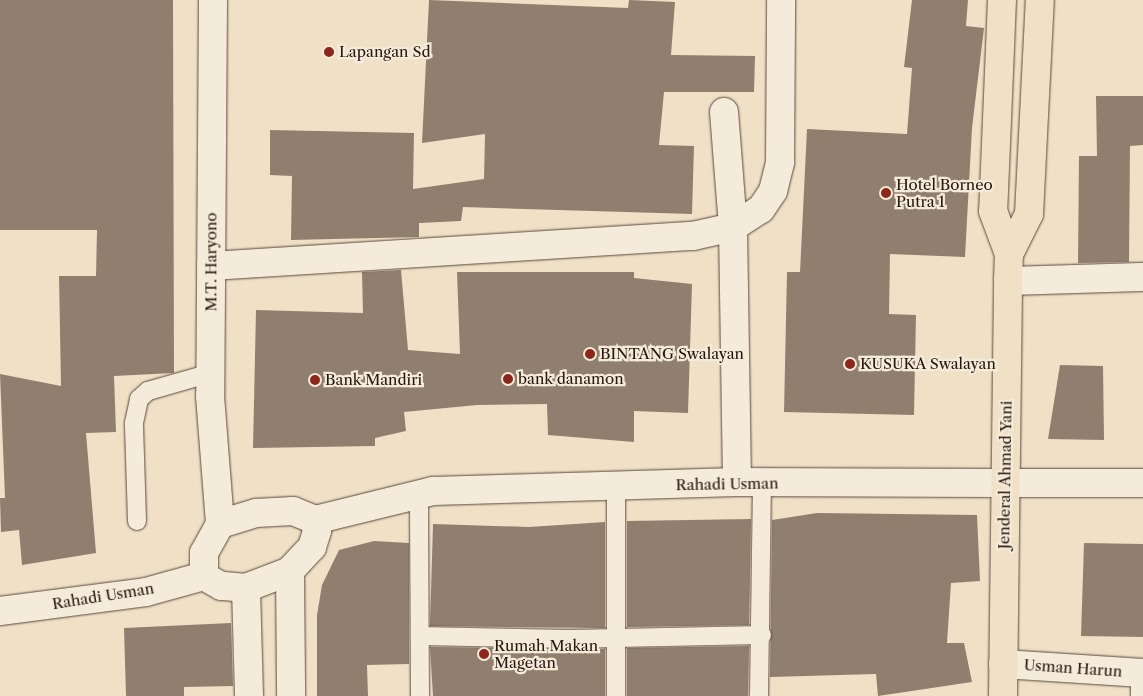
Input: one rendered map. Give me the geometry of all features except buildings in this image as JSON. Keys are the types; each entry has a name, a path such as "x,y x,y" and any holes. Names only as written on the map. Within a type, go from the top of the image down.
{"highway":[{"name":"Jenderal Ahmad Yani","path":"1002,0 993,211 1009,268 1003,696"},
{"name":"Jenderal Ahmad Yani","path":"1009,268 1029,214 1040,0"}],"street":[{"name":"M.T. Haryono","path":"213,0 210,373 220,524"},
{"path":"211,266 693,236 733,227 761,208 773,191 780,162 780,0"},
{"path":"724,112 749,482"},
{"path":"1009,268 1143,276"},
{"name":"Rahadi Usman","path":"315,520 411,494 749,482 1143,483"},
{"path":"281,511 315,520 312,547 290,571 246,588 221,586 204,576 204,553 220,524 281,511"},
{"path":"290,571 291,696"},
{"name":"Rahadi Usman","path":"0,611 146,592 204,576"},
{"path":"246,588 249,696"},
{"name":"Usman Harun","path":"1004,664 1141,681"}],"lane":[{"path":"137,521 134,423 139,399 148,391 210,373"},
{"path":"749,482 762,635 759,696"},
{"path":"616,487 616,696"},
{"path":"411,494 418,507 420,696"},
{"path":"420,636 616,637 762,635"}],"place":[{"name":"Lapangan Sd","path":"329,52"},
{"name":"Hotel Borneo Putra 1","path":"886,193"},
{"name":"BINTANG Swalayan","path":"590,354"},
{"name":"KUSUKA Swalayan","path":"850,364"},
{"name":"bank danamon","path":"508,379"},
{"name":"Bank Mandiri","path":"315,380"},
{"name":"Rumah Makan Magetan","path":"484,654"}]}
